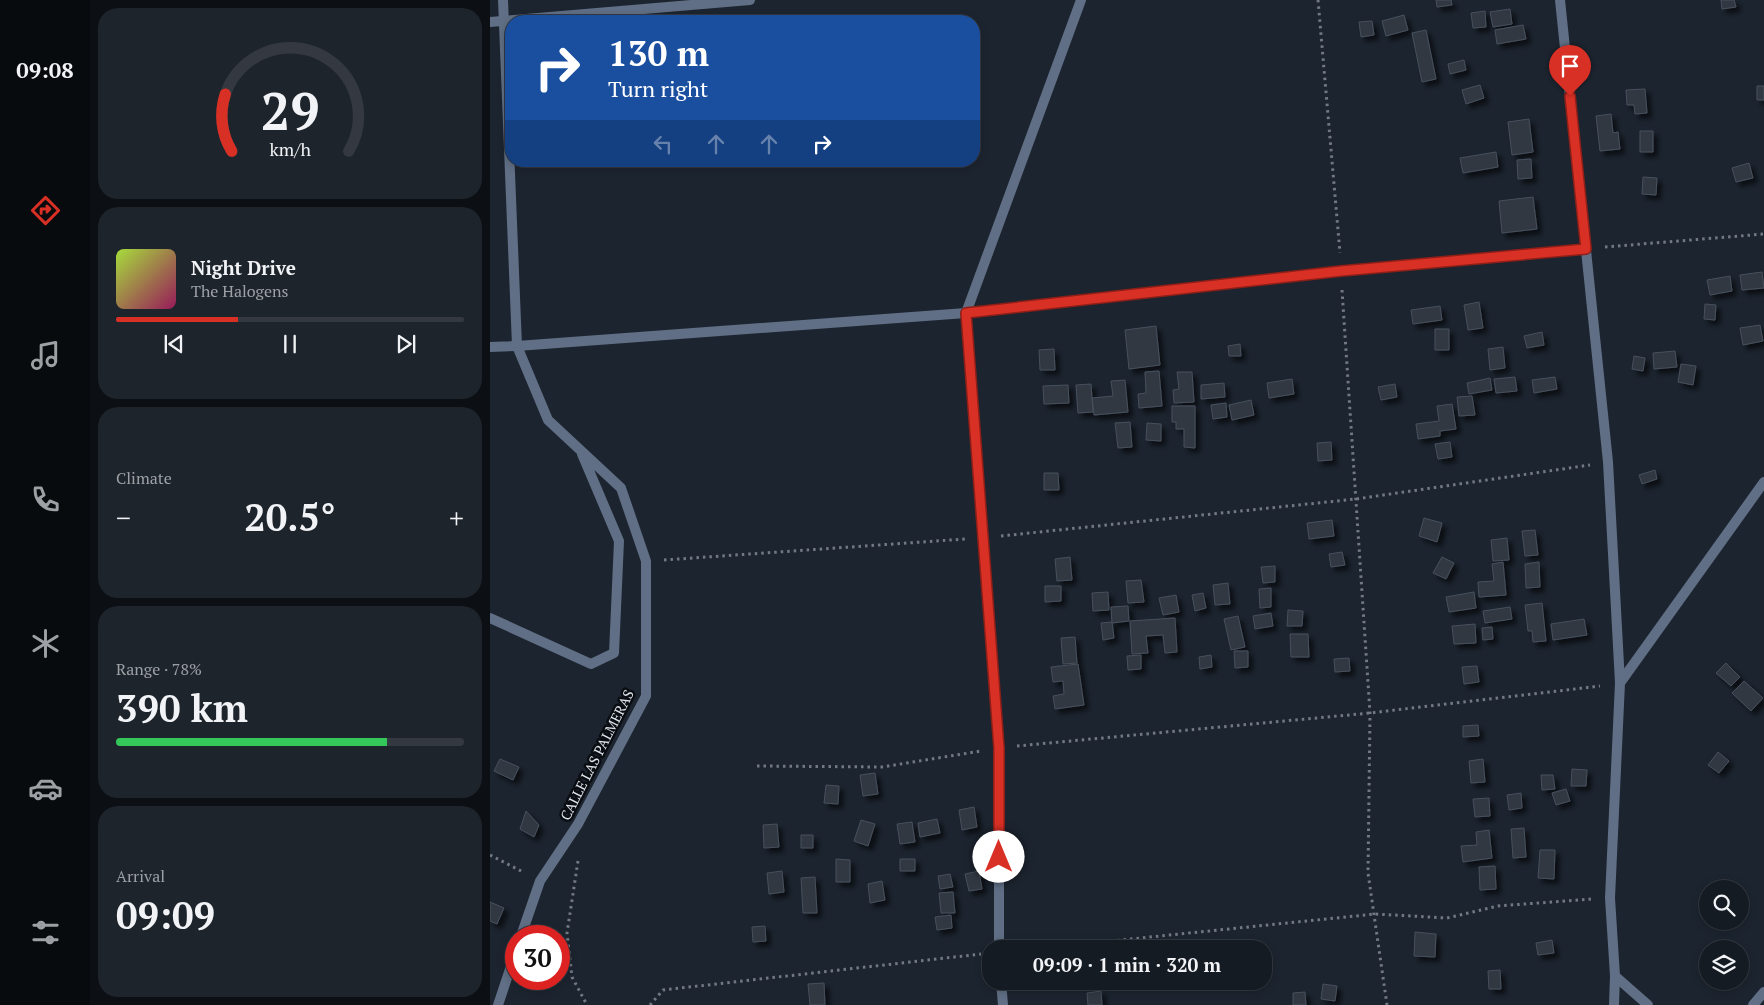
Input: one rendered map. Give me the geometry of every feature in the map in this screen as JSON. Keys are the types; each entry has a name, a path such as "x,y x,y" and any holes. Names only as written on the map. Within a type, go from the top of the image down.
{"street":[{"path":"503,0 505,46"},
{"path":"574,15 750,0"},
{"path":"999,940 999,748 966,313 1081,0"},
{"path":"1560,0 1608,462 1620,683 1610,898 1615,976 1614,1005"},
{"path":"490,22 504,21"},
{"path":"510,167 517,346"},
{"path":"490,347 966,313 1341,271 1586,249"},
{"name":"CALLE LAS PALMERAS","path":"517,346 548,420 621,488 646,561 646,696 578,824 540,881 525,925"},
{"path":"490,618 591,664 614,653 619,541 580,450"},
{"path":"1620,683 1762,489"},
{"path":"1615,976 1648,1005"},
{"path":"498,1005 505,984"},
{"path":"1002,990 1003,1005"},
{"path":"1753,1005 1764,992"}],"path":[{"path":"1318,0 1341,271 1370,713 1368,873 1387,1005"},
{"path":"1586,249 1764,234"},
{"path":"646,561 982,538 1356,499 1608,462"},
{"path":"757,766 882,767 999,748 1370,713 1620,683"},
{"path":"578,824 582,843 572,888 567,933 572,977 587,1005"},
{"path":"490,855 540,881"},
{"path":"1121,940 1375,914 1447,918 1498,906 1610,898"},
{"path":"650,1005 663,990 982,954"}],"building":[{"path":"1436,0 1451,0 1452,5 1437,7"},
{"path":"1721,0 1734,0 1736,7 1722,9"},
{"path":"1510,9 1512,24 1493,27 1490,12"},
{"path":"1485,11 1486,27 1473,28 1471,13"},
{"path":"1404,15 1408,30 1386,36 1382,21"},
{"path":"1372,21 1374,35 1361,37 1359,22"},
{"path":"1523,25 1526,39 1497,44 1495,30"},
{"path":"1426,30 1436,79 1422,82 1412,33"},
{"path":"1464,60 1466,70 1450,74 1448,64"},
{"path":"1480,85 1484,98 1466,104 1462,90"},
{"path":"1757,86 1764,86 1764,100 1757,100"},
{"path":"1645,89 1647,113 1635,114 1634,105 1627,105 1626,90"},
{"path":"1611,114 1613,133 1618,132 1620,149 1600,151 1596,116"},
{"path":"1529,119 1533,152 1512,155 1508,122"},
{"path":"1640,131 1653,131 1653,152 1640,152"},
{"path":"1496,152 1498,167 1463,173 1460,158"},
{"path":"1531,159 1532,178 1518,179 1517,160"},
{"path":"1749,163 1753,178 1736,182 1732,168"},
{"path":"1643,177 1657,178 1656,195 1642,194"},
{"path":"1533,197 1537,229 1502,233 1499,201"},
{"path":"1762,272 1764,288 1742,290 1740,275"},
{"path":"1730,276 1732,291 1710,295 1707,280"},
{"path":"1479,302 1483,328 1468,330 1464,305"},
{"path":"1705,304 1716,305 1715,320 1704,319"},
{"path":"1440,306 1442,320 1413,324 1411,310"},
{"path":"1760,325 1763,341 1743,345 1740,328"},
{"path":"1156,326 1160,365 1129,369 1125,330"},
{"path":"1435,329 1449,329 1449,350 1435,350"},
{"path":"1542,332 1544,345 1527,348 1524,336"},
{"path":"1240,344 1241,356 1229,356 1228,346"},
{"path":"1503,347 1505,368 1490,370 1488,349"},
{"path":"1054,349 1055,370 1040,370 1039,350"},
{"path":"1675,351 1677,367 1654,369 1653,353"},
{"path":"1634,356 1645,358 1643,371 1632,369"},
{"path":"1681,364 1696,366 1693,385 1678,382"},
{"path":"1159,371 1162,406 1139,408 1138,394 1146,393 1145,372"},
{"path":"1177,372 1192,372 1194,402 1174,403 1173,390 1179,389"},
{"path":"1515,377 1517,391 1496,393 1494,379"},
{"path":"1555,377 1557,389 1534,393 1532,380"},
{"path":"1490,378 1492,390 1469,394 1467,383"},
{"path":"1292,379 1294,394 1269,398 1267,383"},
{"path":"1125,380 1128,412 1094,415 1092,398 1113,396 1111,381"},
{"path":"1224,383 1225,397 1201,399 1201,385"},
{"path":"1091,384 1093,412 1078,413 1076,385"},
{"path":"1395,384 1397,397 1381,400 1378,387"},
{"path":"1068,385 1069,403 1044,404 1043,386"},
{"path":"1472,396 1475,415 1459,416 1457,397"},
{"path":"1251,400 1254,415 1232,420 1229,405"},
{"path":"1226,403 1227,417 1213,419 1211,405"},
{"path":"1452,404 1456,429 1440,431 1440,436 1418,439 1416,424 1439,421 1437,406"},
{"path":"1172,406 1195,406 1195,448 1184,447 1184,429 1176,429 1176,422 1172,422"},
{"path":"1130,422 1132,447 1118,448 1115,423"},
{"path":"1147,423 1161,424 1161,441 1146,440"},
{"path":"1331,442 1332,460 1318,461 1317,443"},
{"path":"1450,442 1452,457 1438,459 1435,444"},
{"path":"1655,470 1657,479 1642,484 1639,475"},
{"path":"1044,473 1058,473 1059,490 1044,490"},
{"path":"1424,518 1442,523 1437,542 1419,536"},
{"path":"1332,520 1334,536 1309,539 1307,523"},
{"path":"1535,530 1538,555 1525,556 1522,531"},
{"path":"1507,538 1509,560 1493,561 1491,540"},
{"path":"1342,552 1345,565 1331,567 1329,554"},
{"path":"1070,557 1072,580 1057,581 1055,559"},
{"path":"1442,557 1454,563 1446,579 1433,573"},
{"path":"1503,562 1506,595 1479,597 1478,582 1494,581 1492,564"},
{"path":"1539,562 1540,587 1526,588 1525,564"},
{"path":"1275,566 1275,582 1263,583 1261,567"},
{"path":"1141,580 1144,602 1128,603 1126,581"},
{"path":"1228,583 1230,604 1215,605 1213,585"},
{"path":"1045,586 1061,586 1061,601 1045,602"},
{"path":"1271,588 1271,607 1260,608 1259,589"},
{"path":"1108,592 1109,610 1093,611 1092,593"},
{"path":"1474,592 1476,608 1449,612 1446,597"},
{"path":"1203,593 1206,608 1195,611 1192,595"},
{"path":"1176,595 1179,612 1163,615 1159,598"},
{"path":"1542,603 1546,641 1533,642 1532,631 1528,631 1525,605"},
{"path":"1128,606 1129,621 1112,623 1111,607"},
{"path":"1510,607 1512,619 1485,623 1483,611"},
{"path":"1288,610 1303,611 1302,626 1287,626"},
{"path":"1271,613 1273,626 1255,629 1253,616"},
{"path":"1238,616 1245,647 1231,650 1224,619"},
{"path":"1175,618 1177,652 1165,653 1163,635 1146,636 1148,653 1132,654 1130,621"},
{"path":"1584,619 1587,635 1553,640 1551,624"},
{"path":"1112,622 1114,638 1103,640 1101,623"},
{"path":"1475,624 1476,643 1454,644 1452,626"},
{"path":"1492,627 1493,639 1483,640 1482,628"},
{"path":"1290,634 1308,634 1309,657 1291,657"},
{"path":"1075,637 1077,663 1063,664 1061,638"},
{"path":"1234,651 1248,651 1248,667 1235,668"},
{"path":"1141,655 1141,669 1128,670 1127,656"},
{"path":"1211,655 1212,667 1200,669 1199,657"},
{"path":"1349,658 1350,671 1335,672 1334,659"},
{"path":"1726,663 1740,677 1731,686 1716,673"},
{"path":"1078,664 1084,705 1055,709 1053,696 1064,694 1063,681 1053,682 1051,667"},
{"path":"1477,666 1479,682 1464,684 1462,667"},
{"path":"1744,681 1763,698 1751,711 1732,693"},
{"path":"1478,725 1479,736 1463,737 1463,726"},
{"path":"1718,752 1729,761 1719,773 1708,765"},
{"path":"500,759 519,767 513,780 494,771"},
{"path":"1483,759 1485,782 1471,783 1469,761"},
{"path":"1572,769 1587,770 1586,786 1571,786"},
{"path":"875,773 878,794 863,796 860,775"},
{"path":"1541,775 1553,775 1555,789 1542,790"},
{"path":"826,785 839,786 838,804 824,803"},
{"path":"1566,789 1570,801 1556,805 1552,793"},
{"path":"1521,793 1522,808 1509,810 1507,795"},
{"path":"1489,798 1490,816 1475,817 1473,799"},
{"path":"974,807 977,827 962,830 959,810"},
{"path":"526,811 539,825 534,837 520,829"},
{"path":"937,819 940,833 920,837 918,823"},
{"path":"861,820 875,824 868,846 854,841"},
{"path":"912,822 915,842 900,844 897,824"},
{"path":"777,824 779,847 764,848 763,825"},
{"path":"1524,828 1526,857 1513,858 1511,829"},
{"path":"1489,830 1492,858 1463,862 1461,846 1477,845 1476,832"},
{"path":"801,835 813,835 813,848 801,848"},
{"path":"1540,850 1555,850 1554,879 1538,878"},
{"path":"836,859 850,860 850,882 836,882"},
{"path":"900,859 915,859 915,871 900,871"},
{"path":"1495,866 1496,889 1480,890 1479,867"},
{"path":"782,871 784,892 769,894 767,873"},
{"path":"979,871 982,889 969,891 965,874"},
{"path":"950,874 953,887 940,889 938,876"},
{"path":"815,877 817,913 803,913 801,878"},
{"path":"882,881 885,900 870,903 868,884"},
{"path":"953,892 955,913 941,913 939,893"},
{"path":"490,902 504,908 497,924 490,921"},
{"path":"951,915 952,928 937,930 935,917"},
{"path":"765,926 766,941 753,942 752,927"},
{"path":"1415,932 1436,934 1435,957 1414,956"},
{"path":"1552,940 1554,953 1538,955 1536,943"},
{"path":"1500,970 1501,989 1489,989 1488,971"},
{"path":"824,983 825,1005 810,1005 808,984"},
{"path":"1323,984 1337,986 1335,1001 1321,999"},
{"path":"1101,991 1102,1005 1088,1005 1087,993"},
{"path":"1305,992 1306,1005 1293,1005 1293,993"}],"route":[{"path":"999,857 999,748 966,313 1341,271 1586,249 1570,96"}]}
